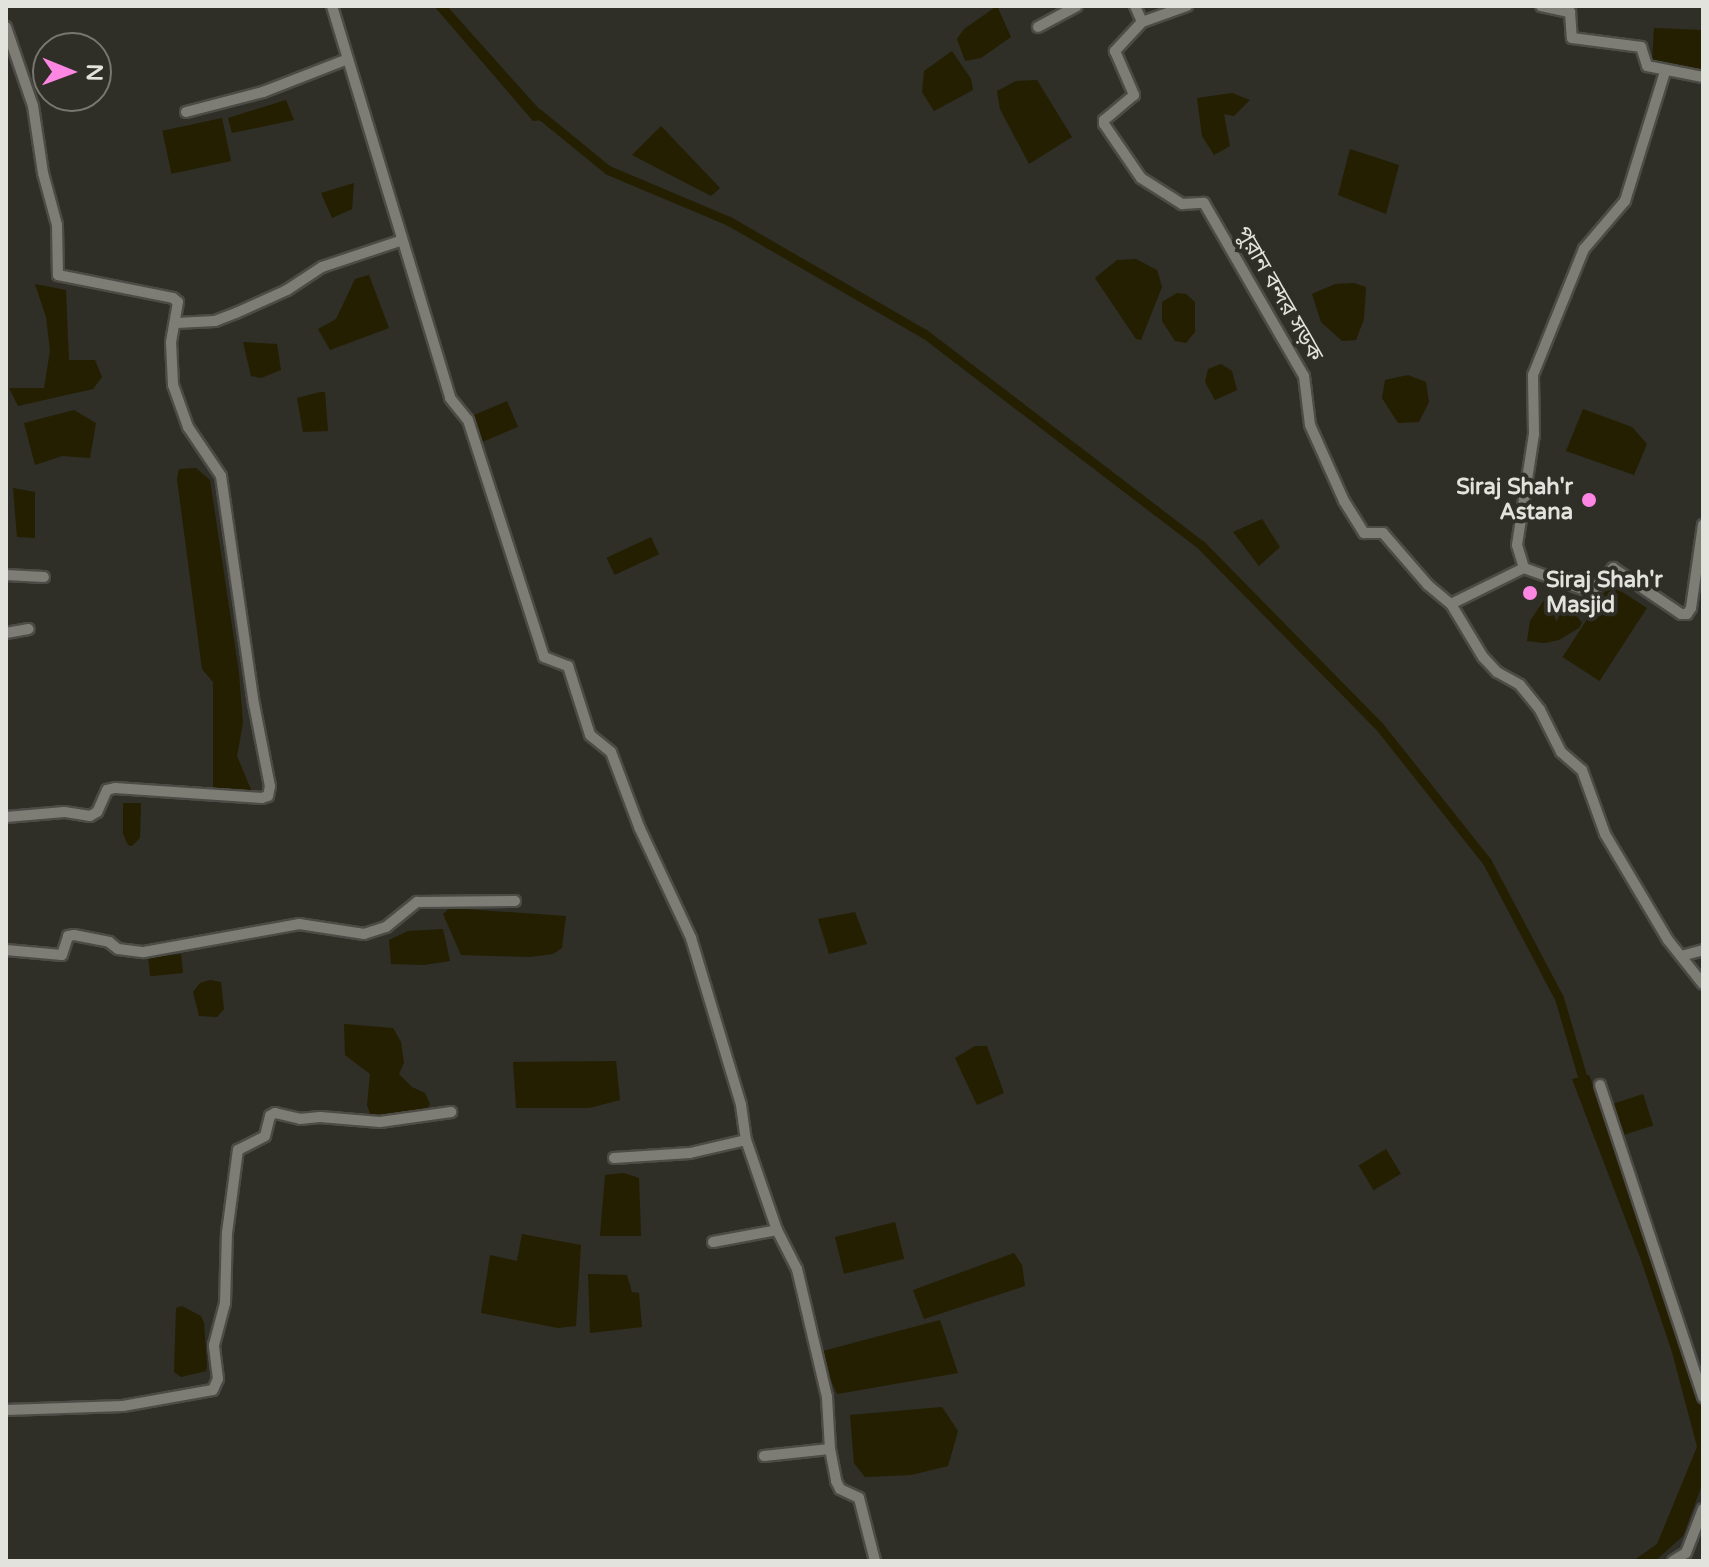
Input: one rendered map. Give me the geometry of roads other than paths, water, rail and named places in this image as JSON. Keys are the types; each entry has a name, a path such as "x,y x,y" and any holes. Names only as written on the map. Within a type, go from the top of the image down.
{"street":[{"path":"332,6 345,60 450,398 468,420 544,657 568,666 590,735 611,752 640,829 691,938 741,1105 746,1140 777,1230 797,1269 827,1397 830,1449 840,1489 859,1498 875,1561"},
{"path":"1038,27 1077,6"},
{"path":"1135,6 1142,22 1187,6"},
{"path":"1541,6 1570,12 1572,38 1641,47 1647,66 1665,72 1703,77"},
{"name":"পুরান বন্দর সড়ক","path":"1142,22 1115,51 1134,95 1104,120 1104,124 1141,178 1182,204 1204,203 1304,376 1310,425 1344,501 1364,533 1383,533 1428,585 1451,604"},
{"path":"6,27 33,106 43,173 57,225 58,275 176,299 176,323 171,342 173,385 188,427 206,456 217,464 221,476 254,704 270,786 268,796 115,788 107,790 97,812 90,816 64,812 6,817"},
{"path":"186,112 263,92 345,60"},
{"path":"1524,568 1517,545 1534,434 1533,375 1584,249 1625,201 1665,72"},
{"path":"176,323 215,321 287,290 322,267 400,241"},
{"path":"1703,525 1691,608 1687,614 1681,614 1613,568 1591,592 1524,568 1451,604 1483,657 1497,672 1520,685 1540,710 1561,752 1582,770 1601,827 1681,956 1703,984"},
{"path":"6,575 44,577"},
{"path":"6,633 29,629"},
{"path":"6,950 62,955 68,936 74,935 109,942 118,949 144,952 299,924 364,934 386,927 417,902 515,901"},
{"path":"1681,956 1703,950"},
{"path":"1600,1085 1703,1397"},
{"path":"6,1410 123,1406 213,1390 218,1379 214,1345 225,1303 227,1233 238,1150 265,1136 270,1116 275,1113 300,1119 320,1117 380,1122 451,1112"},
{"path":"614,1158 690,1153 746,1140"},
{"path":"713,1242 777,1230"},
{"path":"764,1456 830,1449"},
{"path":"1673,1561 1688,1557 1703,1509"}],"waterway":[{"path":"538,113 608,170 729,221 925,334 1201,545 1379,726 1487,862 1559,998 1585,1086"}],"place":[{"name":"Siraj Shah'r Astana","path":"1589,500"},
{"name":"Siraj Shah'r Masjid","path":"1530,593"}]}
